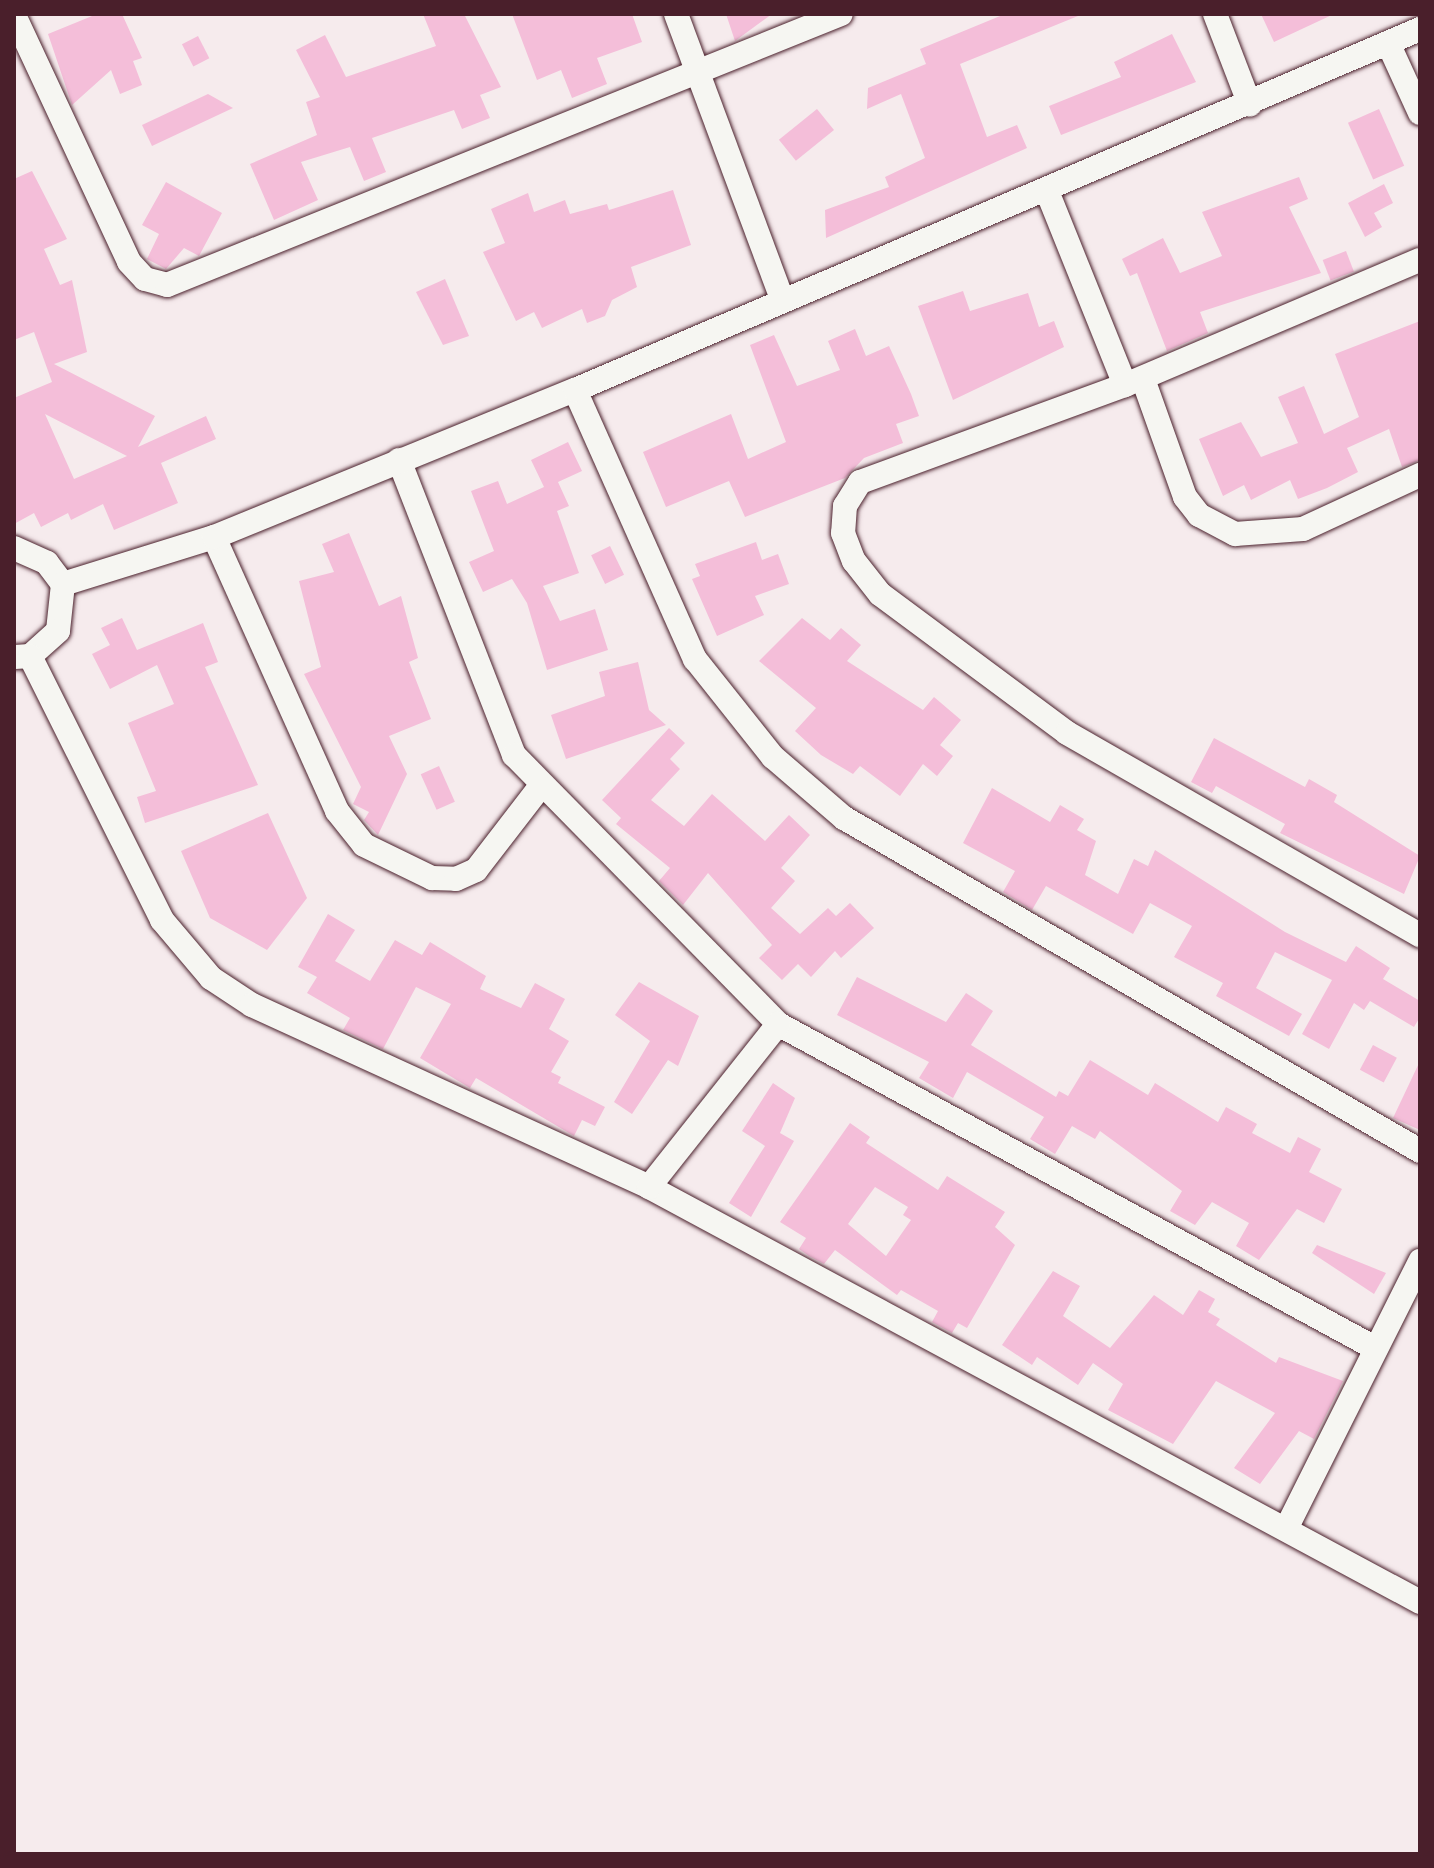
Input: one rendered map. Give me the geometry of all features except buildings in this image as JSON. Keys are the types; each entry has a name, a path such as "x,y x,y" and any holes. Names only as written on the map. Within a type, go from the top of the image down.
{"street":[{"path":"676,14 700,71 782,299"},
{"path":"14,15 129,262 145,279 167,285 841,14"},
{"path":"1215,14 1250,105"},
{"path":"63,584 214,537 575,390 782,299 1250,105 1420,29"},
{"path":"1388,43 1420,113"},
{"path":"1047,191 1185,497 1199,515 1235,534 1303,529 1420,475"},
{"path":"1420,260 1134,382 860,482 845,506 843,533 854,561 880,594 1067,733 1420,935"},
{"path":"575,390 695,659 773,757 855,825 1420,1151"},
{"path":"399,460 514,755 540,787 778,1024 1375,1348"},
{"path":"214,537 332,801 364,845 432,878 456,879 476,870 540,787"},
{"path":"14,548 47,563 63,584 58,631 22,656 162,920 211,978 252,1005 649,1187 1420,1602"},
{"path":"649,1187 778,1024"},
{"path":"1286,1529 1420,1261"}]}
